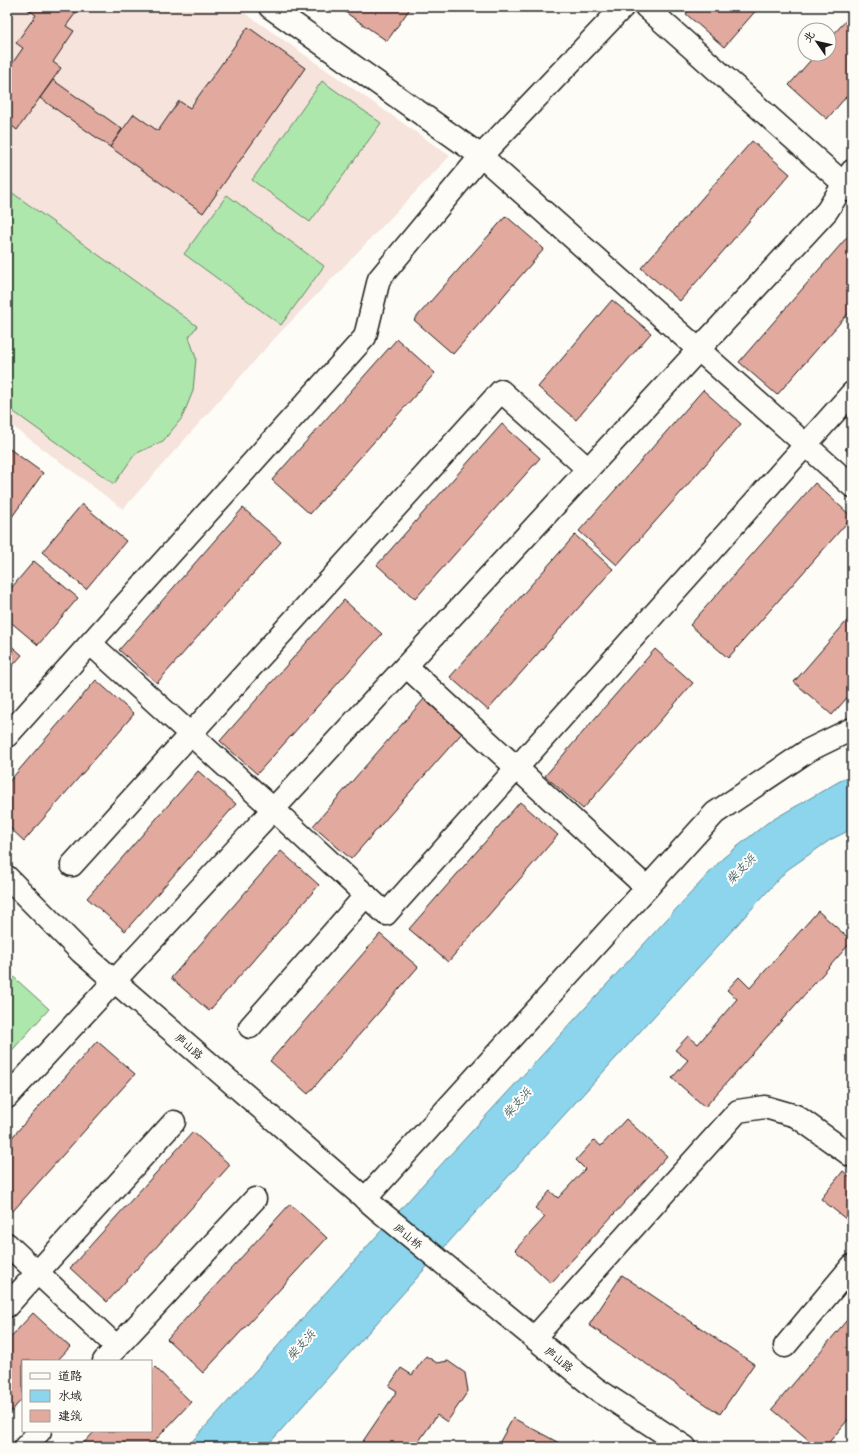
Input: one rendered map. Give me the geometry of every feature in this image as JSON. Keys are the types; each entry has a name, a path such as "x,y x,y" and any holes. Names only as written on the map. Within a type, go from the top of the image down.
{"street":[{"path":"270,7 481,156 852,486"},
{"path":"7,736 366,337 379,279 481,156 623,7"},
{"path":"7,1097 826,211 849,182 646,7"},
{"path":"72,865 501,391 588,469"},
{"path":"91,644 386,914 852,394"},
{"path":"406,666 647,888"},
{"path":"371,1204 647,888 715,813 809,750 852,729"},
{"name":"庐山路","path":"7,877 81,952 371,1204"},
{"path":"250,1027 366,896"},
{"path":"534,1338 738,1111 765,1107 796,1116 852,1156"},
{"path":"7,1306 174,1122"},
{"path":"7,1244 38,1272 111,1354 255,1199"},
{"name":"庐山桥","path":"371,1204 440,1262"},
{"name":"庐山路","path":"440,1262 595,1388 685,1447"},
{"path":"785,1346 852,1266"},
{"path":"25,1447 39,1432"}],"shaded area":[{"path":"7,7 236,7 450,156 273,340 123,509 7,422"}],"green space":[{"path":"322,81 381,123 310,222 252,180"},
{"path":"7,189 197,326 189,337 196,358 193,391 182,418 163,441 135,454 114,484 7,407"},
{"path":"227,195 324,266 281,325 184,254"},
{"path":"8,972 49,1009 7,1056 7,973"}],"water":[{"name":"柴支浜","path":"852,774 852,829 830,840 787,870 465,1224 266,1447 187,1447 426,1181 723,858 767,823"}],"building":[{"path":"29,7 80,7 66,26 74,31 53,62 61,68 17,130 7,122 7,71 23,48 16,43 36,15 27,9"},
{"path":"349,7 411,7 387,41 345,12"},
{"path":"692,7 759,7 724,47 686,14"},
{"path":"852,14 852,90 827,119 789,85 809,62 837,62 837,30"},
{"path":"248,27 305,68 203,213 110,147 134,114 158,131 179,101 190,108"},
{"path":"53,80 122,129 110,147 40,98"},
{"path":"752,141 790,174 680,301 641,268"},
{"path":"506,216 544,249 453,354 414,320"},
{"path":"849,235 852,237 852,309 777,395 739,362"},
{"path":"612,300 651,333 576,420 538,387"},
{"path":"397,339 435,373 310,514 272,480"},
{"path":"703,390 741,424 617,565 579,531"},
{"path":"502,424 540,458 415,599 377,565"},
{"path":"852,442 852,455 845,449"},
{"path":"7,447 43,473 7,524"},
{"path":"815,483 852,517 728,658 690,625"},
{"path":"82,504 126,541 86,589 42,552"},
{"path":"243,508 281,542 157,683 119,650"},
{"path":"575,535 613,569 488,710 450,677"},
{"path":"34,561 78,598 38,645 7,619 7,593"},
{"path":"344,600 382,634 257,774 220,741"},
{"path":"852,615 852,692 832,715 794,682"},
{"path":"7,642 22,655 7,672"},
{"path":"655,649 693,683 583,809 545,776"},
{"path":"96,680 134,714 24,841 7,825 7,784"},
{"path":"424,699 462,733 351,859 313,826"},
{"path":"198,771 236,804 125,931 87,898"},
{"path":"520,802 558,835 448,962 409,929"},
{"path":"281,851 319,885 209,1011 171,978"},
{"path":"818,911 852,941 705,1107 672,1078 688,1060 675,1050 688,1036 698,1044 737,999 727,990 739,977 750,988"},
{"path":"380,934 418,967 308,1094 270,1061"},
{"path":"97,1041 135,1074 13,1211 7,1206 7,1143"},
{"path":"626,1119 667,1156 551,1283 515,1250 545,1217 535,1208 550,1191 558,1198 585,1169 576,1160 594,1140 601,1146"},
{"path":"193,1132 230,1165 107,1302 70,1268"},
{"path":"843,1171 852,1179 852,1224 821,1199"},
{"path":"290,1204 327,1238 203,1373 167,1339"},
{"path":"622,1275 754,1364 720,1414 589,1325"},
{"path":"33,1313 70,1347 58,1360 22,1360 22,1399 7,1416 7,1341"},
{"path":"852,1314 852,1415 825,1447 817,1447 772,1409"},
{"path":"426,1356 437,1363 448,1361 465,1373 468,1391 447,1422 437,1415 415,1447 359,1447 397,1391 389,1386 401,1368 412,1375"},
{"path":"155,1367 191,1402 149,1447 80,1447 94,1432 152,1432 152,1370"},
{"path":"513,1418 559,1443 557,1447 497,1447"}]}
